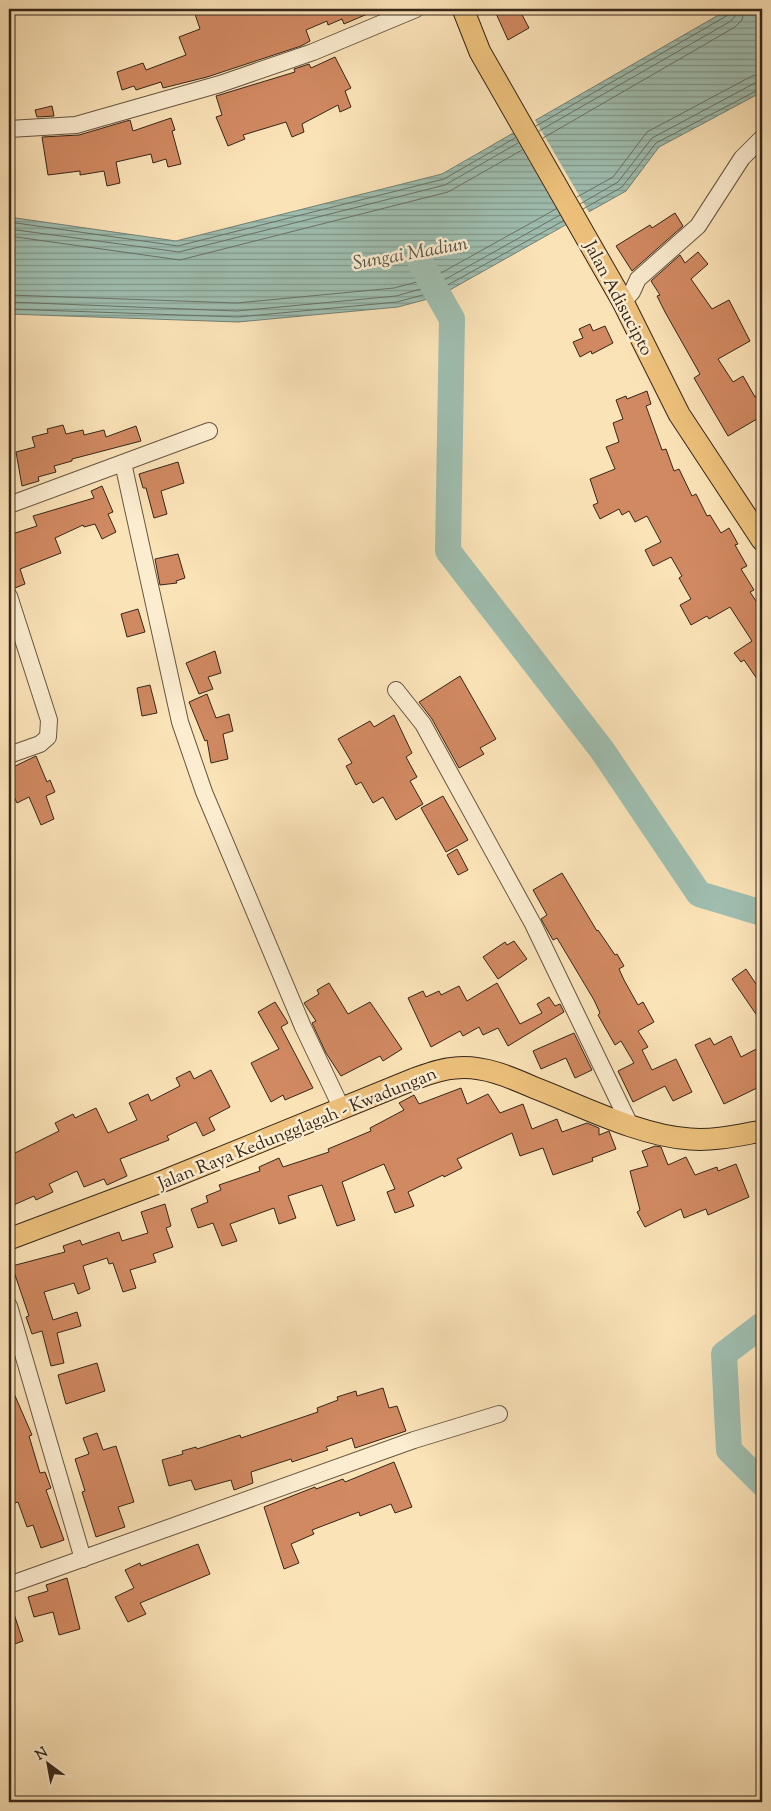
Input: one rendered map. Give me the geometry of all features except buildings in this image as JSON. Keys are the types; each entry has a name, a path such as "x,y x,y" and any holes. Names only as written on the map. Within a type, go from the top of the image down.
{"main road":[{"name":"Jalan Adisucipto","path":"463,9 480,52 621,298 678,414 762,540"},
{"name":"Jalan Raya Kedungglagah - Kwadungan","path":"9,1239 166,1180 435,1071 456,1068 484,1069 630,1125 690,1139 722,1138 762,1131"}],"street":[{"path":"9,129 76,124 220,84 313,52 416,9"},
{"path":"621,298 632,292 638,279 698,226 742,158 762,138"},
{"path":"9,505 209,431"},
{"path":"123,463 180,722 204,792 303,1027 342,1109"},
{"path":"9,596 49,720 49,730 48,737 40,744 9,755"},
{"path":"396,690 423,724 528,915 630,1125"},
{"path":"9,1306 83,1559"},
{"path":"9,1585 414,1440 499,1414"}],"water":[{"name":"Sungai Madiun","path":"729,9 762,9 762,92 659,147 626,191 439,296 398,307 238,322 9,314 9,217 176,241 442,174"}],"pier":[{"path":"534,118 590,214 567,227 512,131"}],"waterway":[{"name":"Sungai Madiun","path":"421,264 452,319 448,551 602,750 699,894 762,913"},
{"path":"762,1325 724,1354 729,1450 762,1483"}]}
